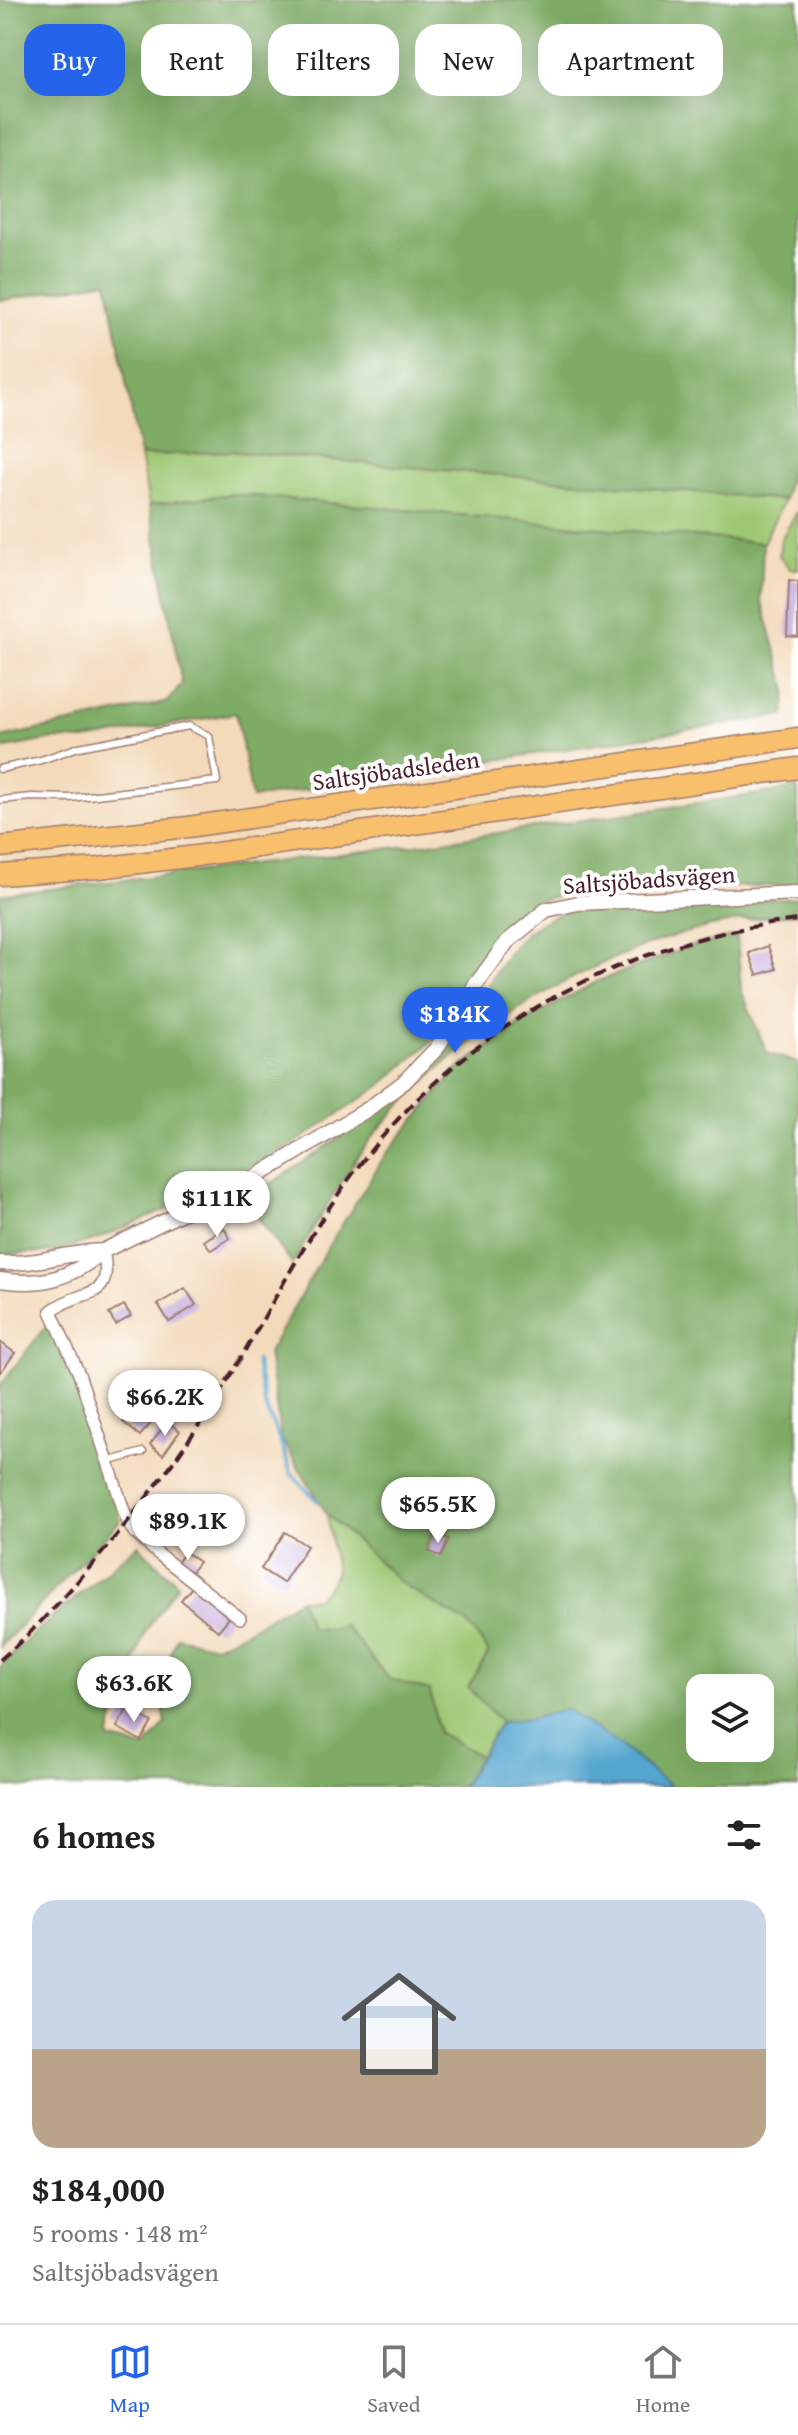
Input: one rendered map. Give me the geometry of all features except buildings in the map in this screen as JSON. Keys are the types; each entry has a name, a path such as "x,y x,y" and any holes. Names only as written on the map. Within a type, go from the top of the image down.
{"highway":[{"name":"Saltsjöbadsleden","path":"0,847 188,827 798,738"},
{"path":"0,875 99,868 196,856 798,768"}],"street":[{"name":"Saltsjöbadsvägen","path":"0,1280 22,1283 52,1279 83,1268 103,1251 256,1177 368,1109 404,1082 437,1048 474,987 507,942 546,910 578,903 798,893"},
{"name":"Saltsjöbadsvägen","path":"0,1263 31,1263 81,1251 103,1251"},
{"path":"103,1251 108,1272 104,1283 97,1290 62,1302 51,1311 79,1374 123,1513 135,1533 240,1618"}],"lane":[{"path":"0,769 79,747 189,726 209,736 217,781 70,798 0,800"},
{"path":"107,1462 143,1452"}],"green space":[{"path":"0,0 798,0 798,438 784,500 228,451 140,456 107,281 0,301"},
{"path":"228,451 784,500 763,543 233,494 149,505 140,456"},
{"path":"233,494 763,543 761,599 787,690 784,715 252,798 236,713 85,740 54,739 0,749 0,738 167,702 182,684 149,505"},
{"path":"798,511 798,569 790,569 779,556 781,539"},
{"path":"798,788 798,885 570,892 536,902 517,912 490,942 432,1041 379,1087 292,1145 161,1212 100,1238 54,1252 0,1254 0,895 416,845"},
{"path":"798,898 798,913 732,922 684,933 636,949 543,994 499,1022 419,1086 372,1137 292,1264 246,1201 365,1120 421,1074 469,1022 513,946 544,921 572,909"},
{"path":"737,936 741,990 767,1053 798,1063 798,1787 671,1787 621,1746 565,1710 531,1719 501,1722 468,1688 489,1652 468,1624 405,1586 327,1514 281,1439 268,1353 328,1247 386,1154 457,1070 522,1022 598,981 694,945"},
{"path":"49,1322 65,1353 121,1520 0,1647 0,1383"},
{"path":"327,1514 405,1586 468,1624 489,1652 468,1688 501,1722 480,1756 438,1732 430,1691 389,1680 344,1625 310,1629 300,1599 317,1598 328,1588 336,1572"},
{"path":"138,1545 178,1584 146,1631 117,1707 109,1739 145,1748 166,1723 158,1688 177,1637 215,1646 300,1599 310,1628 326,1629 344,1625 389,1679 430,1691 438,1732 480,1756 462,1787 0,1787 0,1667 35,1632"}],"water":[{"path":"565,1709 621,1746 671,1787 462,1787 501,1722 531,1719"}],"waterway":[{"path":"256,1361 264,1404 291,1473 317,1501"}],"railway":[{"path":"0,1660 62,1599 149,1494 213,1403 342,1189 403,1113 450,1069 501,1030 555,997 612,969 672,947 734,930 798,920"}]}
